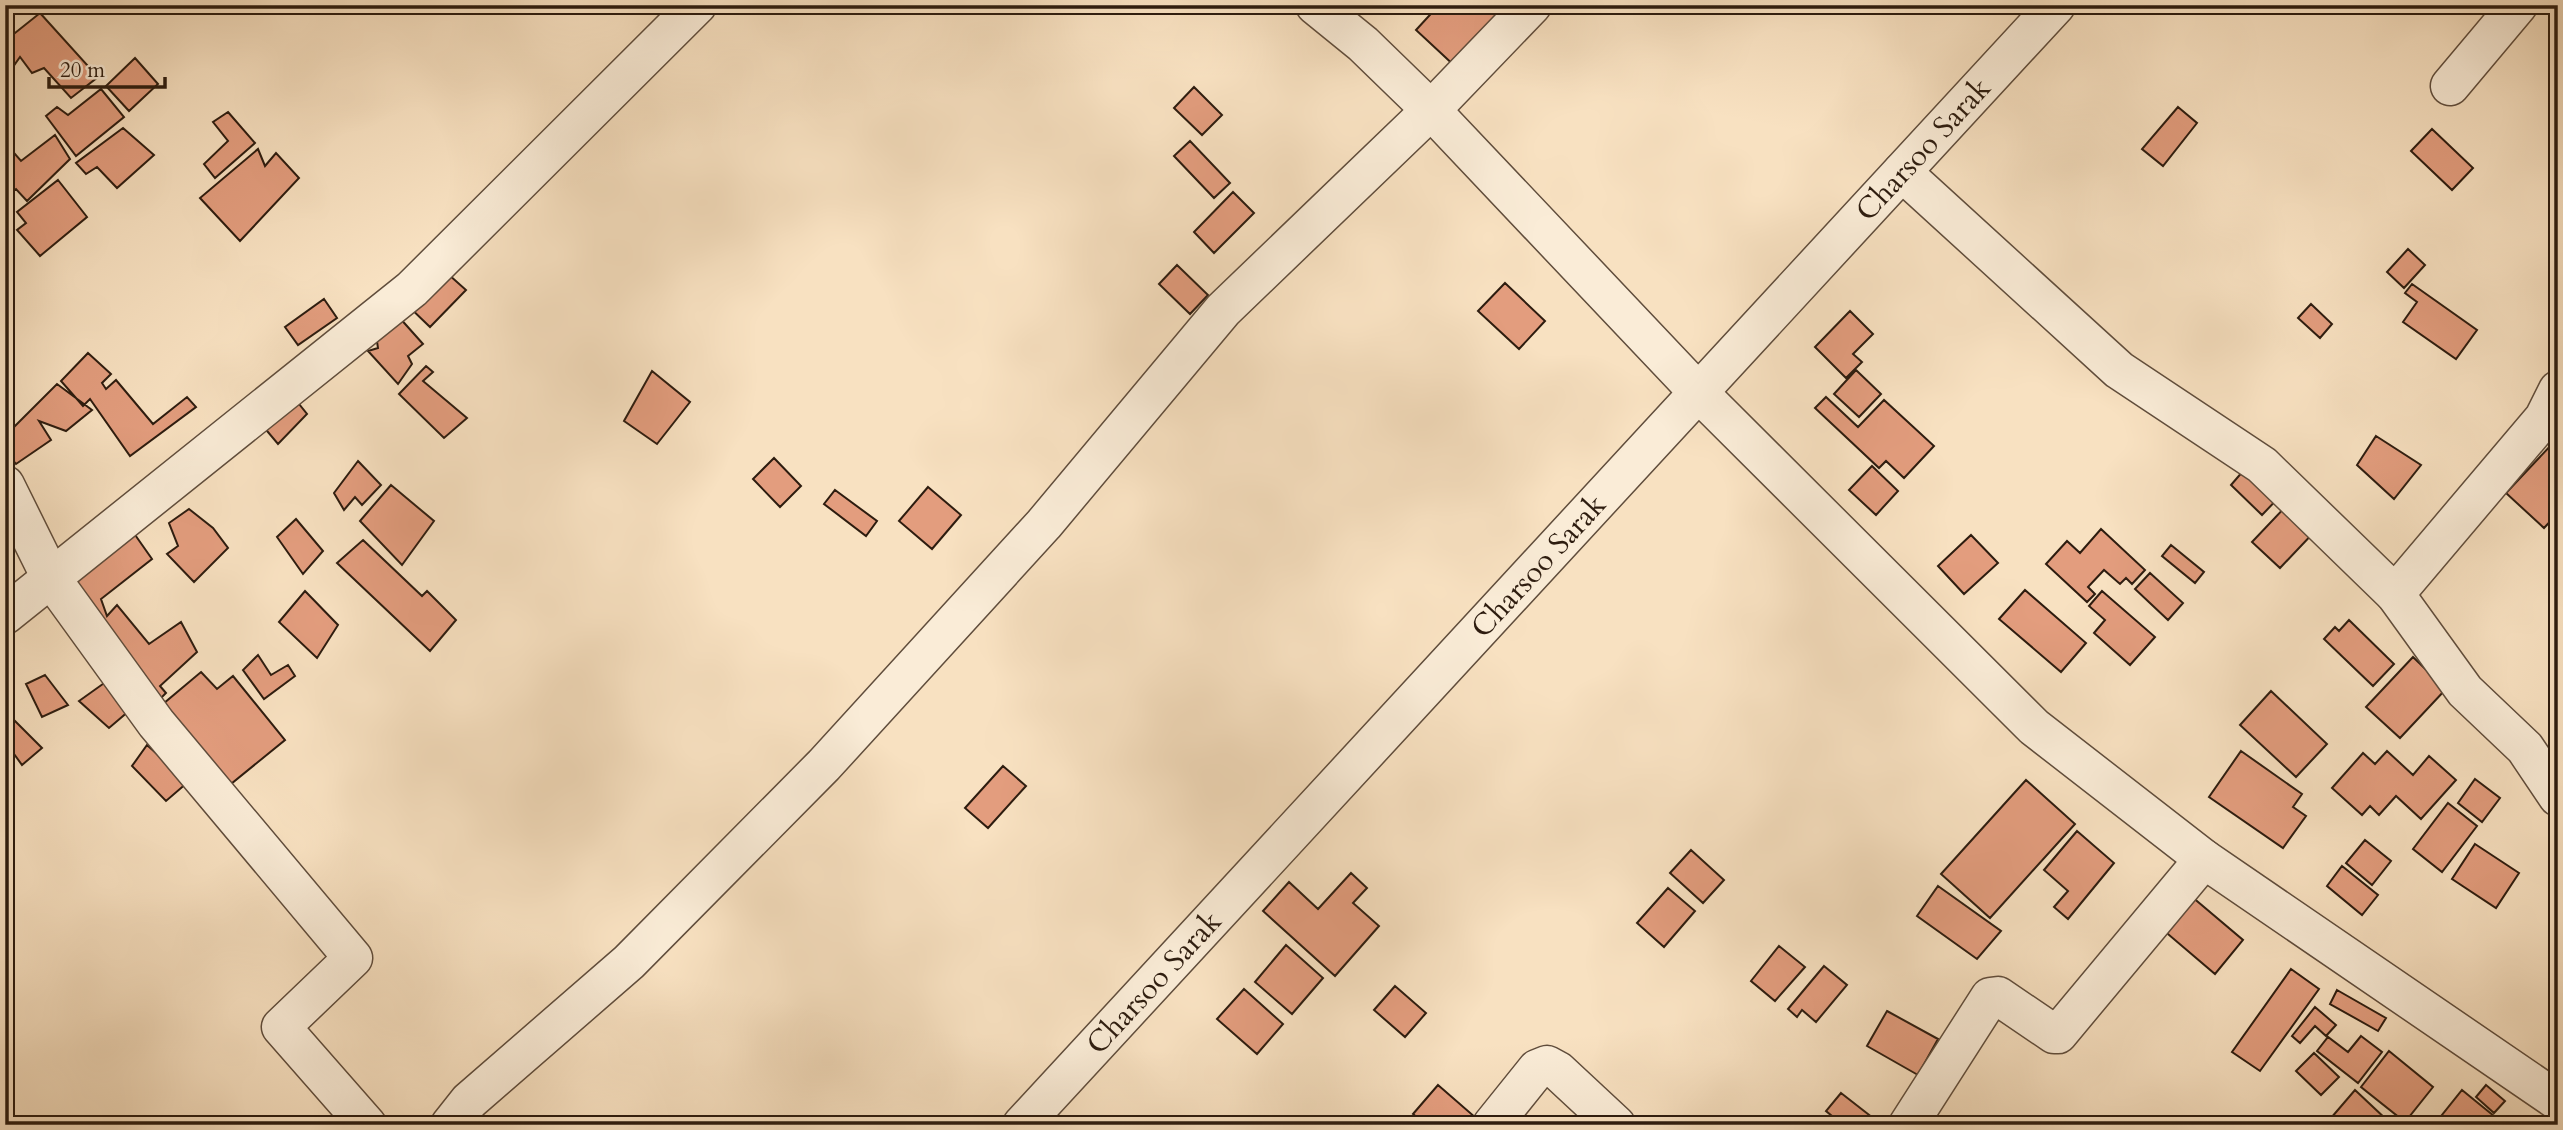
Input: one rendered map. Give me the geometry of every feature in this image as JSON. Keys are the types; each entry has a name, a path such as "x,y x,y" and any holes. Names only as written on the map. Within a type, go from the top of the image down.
{"street":[{"path":"5,615 412,289 697,5"},
{"path":"1315,5 1363,44 1431,110 1699,393 2034,727 2204,859 2558,1101"},
{"path":"450,1125 470,1101 629,962 824,765 1044,524 1223,310 1431,110 1532,5"},
{"name":"Charsoo Sarak","path":"1022,1125 2056,5"},
{"path":"2450,86 2518,5"},
{"path":"1902,172 2119,370 2262,465 2395,594 2465,691 2525,748 2558,797"},
{"path":"2395,594 2544,418 2558,390"},
{"path":"5,485 51,579 156,723 353,958 281,1027 367,1125"},
{"path":"1908,1125 1990,997 1998,996 2053,1034 2058,1034 2204,859"},
{"path":"1492,1125 1537,1069 1547,1065 1558,1071 1616,1125"}],"building":[{"path":"1115,5 1136,5 1132,13"},
{"path":"1439,5 1511,5 1458,69 1416,30"},
{"path":"40,13 98,77 71,98 44,68 32,73 20,57 15,64 5,52 5,41"},
{"path":"135,58 158,84 129,111 106,86"},
{"path":"1194,87 1222,115 1202,135 1174,108"},
{"path":"101,89 124,117 76,156 46,116 57,107 68,115"},
{"path":"2178,107 2197,123 2163,166 2142,149"},
{"path":"228,112 255,143 215,178 204,164 228,141 213,122"},
{"path":"123,128 154,155 117,188 97,167 86,174 76,163"},
{"path":"2432,129 2473,168 2452,190 2411,151"},
{"path":"55,135 70,159 27,201 16,189 5,198 5,149 8,146 21,161"},
{"path":"1190,141 1230,183 1214,198 1174,156"},
{"path":"258,149 265,166 276,153 299,178 240,241 200,198"},
{"path":"58,180 87,217 40,256 17,230 26,223 17,212"},
{"path":"1233,192 1254,213 1214,253 1194,232"},
{"path":"2408,249 2425,265 2404,288 2387,272"},
{"path":"1177,265 1208,295 1190,314 1159,284"},
{"path":"448,274 466,290 430,327 404,302"},
{"path":"1505,283 1545,321 1519,349 1478,311"},
{"path":"2412,284 2477,330 2456,359 2403,322 2417,302 2405,293"},
{"path":"324,299 337,318 298,345 285,327"},
{"path":"2311,304 2332,324 2320,338 2298,318"},
{"path":"390,307 423,344 408,356 412,364 398,384 368,351 378,348 376,335"},
{"path":"1850,311 1873,334 1853,354 1862,362 1846,378 1815,347"},
{"path":"88,353 111,374 102,383 106,389 116,380 153,424 187,397 196,407 130,456 90,399 83,406 61,381"},
{"path":"426,366 433,372 423,381 467,418 444,438 399,394"},
{"path":"1856,370 1881,394 1859,417 1834,394"},
{"path":"652,371 690,402 657,444 624,421"},
{"path":"57,384 92,410 66,431 39,421 51,440 16,464 5,450 5,436"},
{"path":"287,389 307,414 278,444 257,419"},
{"path":"1826,397 1858,427 1884,400 1934,446 1904,478 1886,461 1879,468 1815,408"},
{"path":"2376,436 2421,465 2394,499 2357,465"},
{"path":"2554,442 2558,446 2558,513 2544,528 2506,493"},
{"path":"774,458 801,486 780,507 753,479"},
{"path":"358,461 381,485 362,505 355,497 344,510 334,493"},
{"path":"2250,463 2284,492 2262,515 2231,485"},
{"path":"1872,466 1898,491 1876,515 1849,490"},
{"path":"391,485 434,521 402,565 360,521"},
{"path":"928,487 961,515 932,549 899,521"},
{"path":"835,490 877,521 866,536 824,504"},
{"path":"2289,503 2317,529 2280,568 2252,542"},
{"path":"189,509 213,528 228,548 194,582 167,554 178,546 169,523"},
{"path":"119,512 152,559 101,599 107,616 117,605 149,644 181,622 197,652 160,686 166,693 151,708 56,565"},
{"path":"296,519 323,551 303,574 277,537"},
{"path":"2101,529 2145,570 2132,584 2126,578 2120,584 2104,570 2088,587 2095,594 2087,602 2046,564 2067,541 2080,553"},
{"path":"1971,535 1998,563 1964,594 1938,566"},
{"path":"363,540 422,596 427,591 456,620 430,651 337,563"},
{"path":"2171,545 2204,572 2195,583 2162,556"},
{"path":"2150,573 2183,603 2168,620 2135,589"},
{"path":"2025,590 2086,643 2061,672 1999,619"},
{"path":"305,591 338,625 317,658 279,622"},
{"path":"2102,591 2155,637 2130,665 2094,633 2105,620 2089,606"},
{"path":"2349,620 2394,664 2373,686 2324,639 2335,627 2339,631"},
{"path":"258,655 271,675 288,665 295,676 264,699 243,670"},
{"path":"2413,657 2446,689 2400,738 2366,707"},
{"path":"201,672 217,689 233,676 285,740 226,788 163,704"},
{"path":"45,675 68,705 42,717 26,684"},
{"path":"107,681 130,710 109,728 79,701"},
{"path":"2271,691 2327,744 2296,777 2240,725"},
{"path":"14,720 42,748 22,765 14,754 7,757 5,753 5,727"},
{"path":"147,745 188,782 166,801 132,766"},
{"path":"2241,751 2302,794 2293,807 2306,816 2283,848 2209,797"},
{"path":"2387,751 2413,775 2429,756 2456,780 2421,819 2396,796 2379,815 2370,806 2362,815 2332,788 2363,753 2375,764"},
{"path":"1003,766 1026,786 988,828 965,808"},
{"path":"2475,779 2500,798 2482,822 2458,803"},
{"path":"2026,780 2075,824 1990,918 1941,874"},
{"path":"2448,803 2477,826 2442,872 2413,849"},
{"path":"2077,831 2114,863 2068,919 2054,907 2068,891 2044,870"},
{"path":"2365,840 2391,861 2372,885 2346,863"},
{"path":"2475,844 2519,873 2496,908 2452,879"},
{"path":"1691,850 1724,880 1703,903 1670,873"},
{"path":"2342,866 2378,895 2362,915 2327,886"},
{"path":"1351,873 1367,888 1353,903 1379,926 1335,976 1263,911 1289,882 1318,909"},
{"path":"1938,886 2001,931 1977,959 1917,916"},
{"path":"1668,888 1695,911 1664,947 1637,923"},
{"path":"2191,896 2243,940 2215,974 2162,929"},
{"path":"1286,945 1323,978 1292,1014 1255,982"},
{"path":"1779,946 1805,967 1775,1001 1751,981"},
{"path":"1824,966 1847,985 1816,1022 1802,1010 1797,1017 1788,1009"},
{"path":"2291,969 2319,989 2260,1071 2232,1052"},
{"path":"1395,986 1426,1013 1405,1037 1374,1010"},
{"path":"1244,989 1283,1024 1257,1054 1217,1019"},
{"path":"2337,990 2386,1018 2378,1031 2330,1004"},
{"path":"2315,1007 2336,1025 2326,1036 2315,1026 2300,1043 2292,1036"},
{"path":"1887,1011 1938,1039 1918,1075 1867,1046"},
{"path":"2361,1036 2382,1052 2358,1083 2317,1051 2328,1037 2348,1052"},
{"path":"2389,1051 2433,1087 2405,1122 2361,1087"},
{"path":"2314,1053 2339,1077 2321,1095 2296,1071"},
{"path":"1438,1085 1476,1118 1470,1125 1426,1125 1413,1114"},
{"path":"2486,1085 2505,1101 2494,1113 2476,1097"},
{"path":"2355,1090 2389,1122 2387,1125 2339,1125 2331,1118"},
{"path":"2462,1090 2505,1125 2443,1125 2438,1120"},
{"path":"1841,1093 1882,1125 1843,1125 1826,1111"}]}
